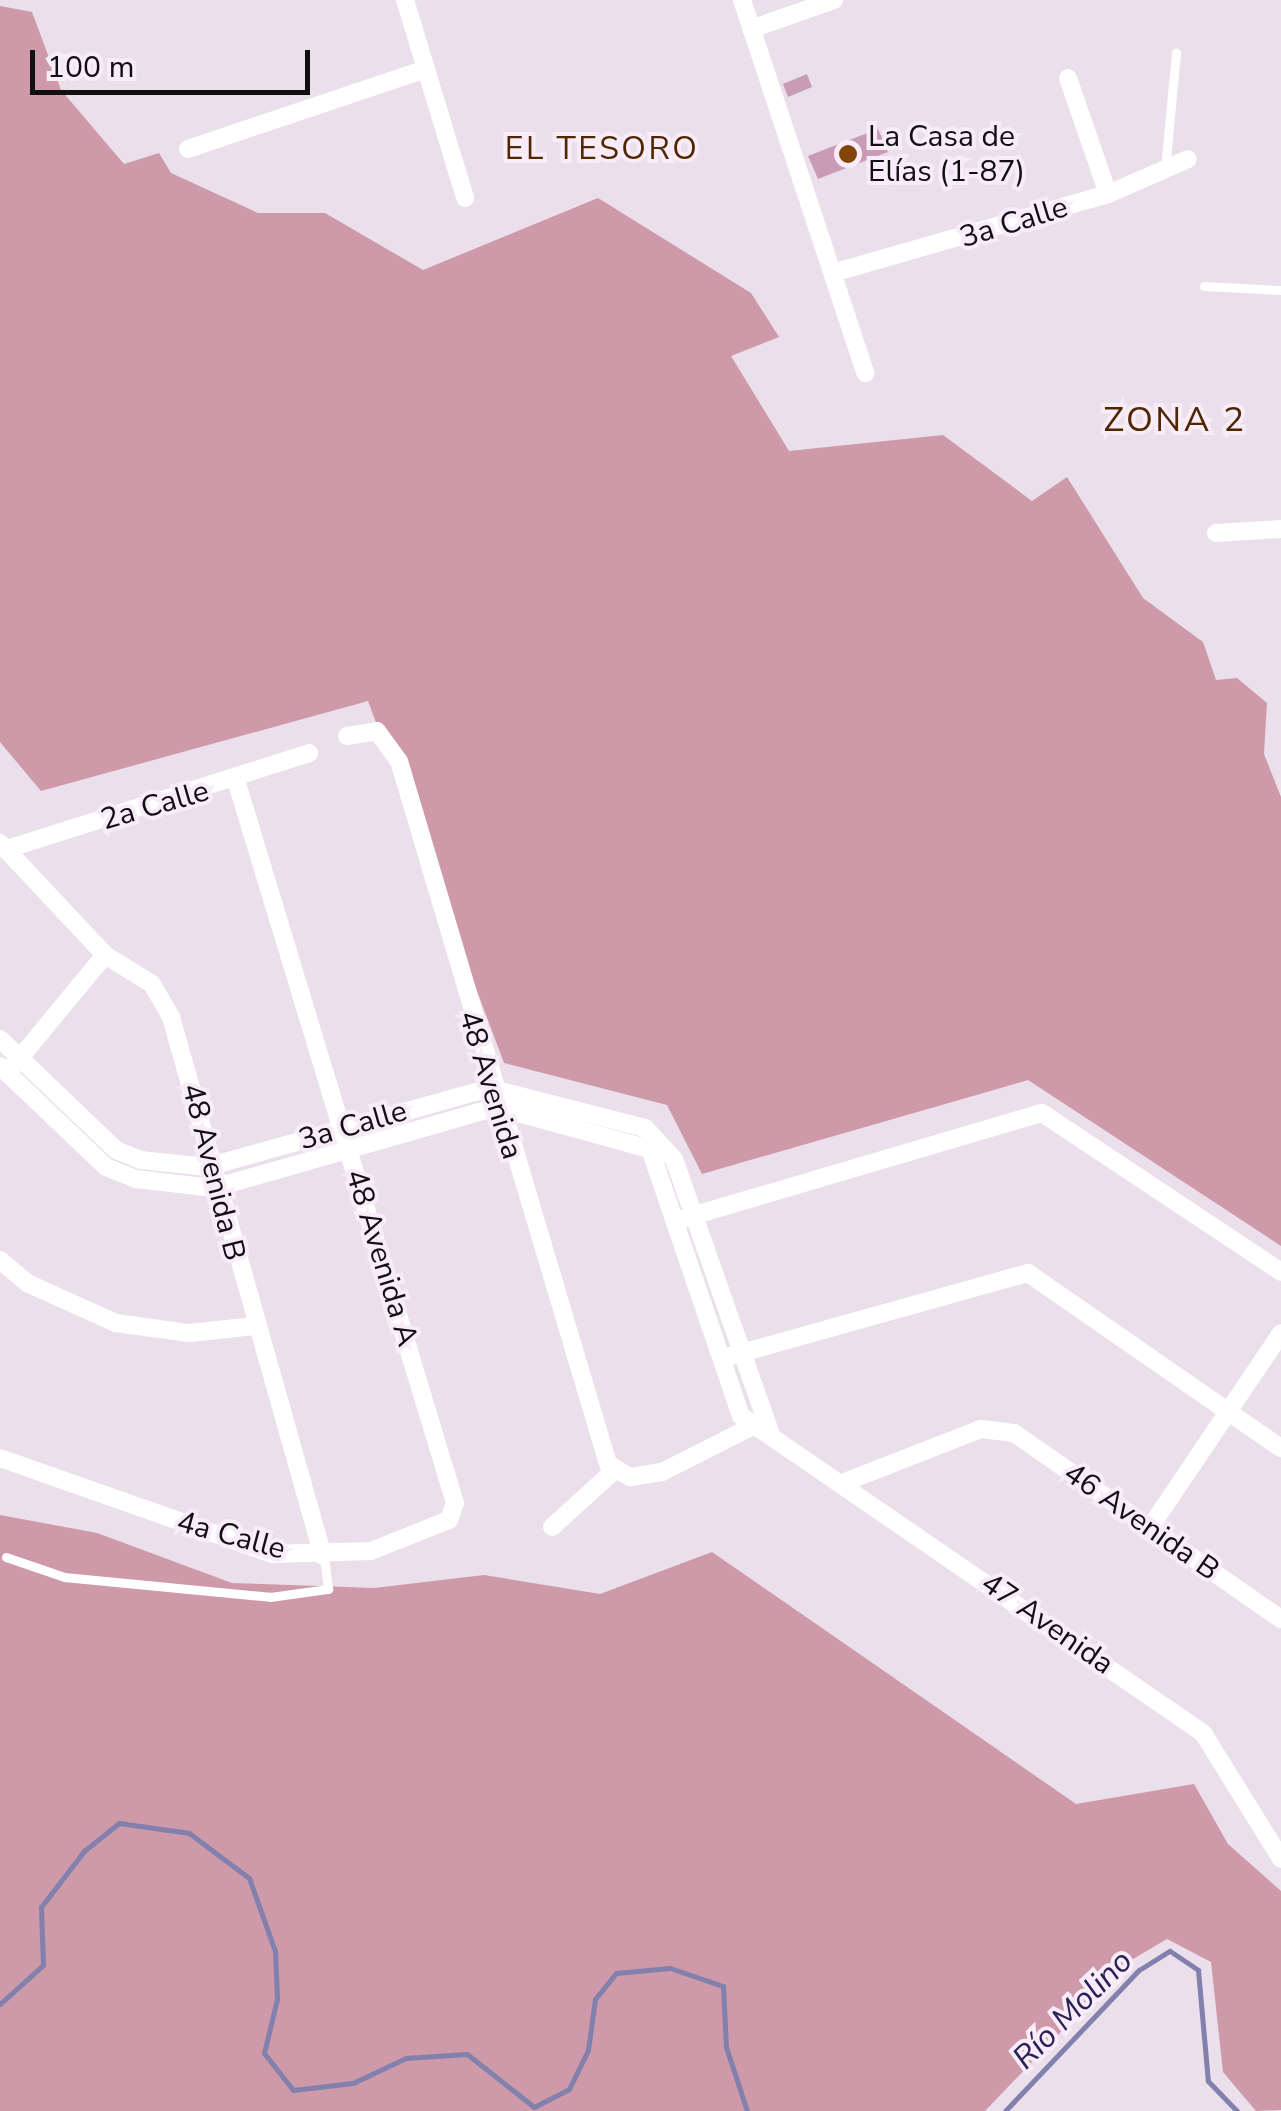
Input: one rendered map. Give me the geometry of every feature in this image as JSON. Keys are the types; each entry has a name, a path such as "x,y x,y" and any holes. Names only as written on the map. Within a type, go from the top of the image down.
{"street":[{"path":"405,0 465,198"},
{"path":"742,0 818,254 836,272 864,373"},
{"path":"751,29 834,0"},
{"path":"188,149 426,69"},
{"path":"1068,78 1108,194"},
{"name":"3a Calle","path":"836,272 1108,194 1188,159"},
{"path":"1216,534 1281,529"},
{"name":"48 Avenida","path":"346,736 378,731 399,760 490,1088 616,1470"},
{"name":"2a Calle","path":"3,846 237,783 309,753"},
{"name":"48 Avenida A","path":"237,783 455,1503"},
{"name":"48 Avenida B","path":"3,846 106,955 152,984 171,1017 207,1167 324,1556"},
{"path":"3,1069 19,1058 106,955"},
{"name":"3a Calle","path":"0,1039 116,1150 207,1167 490,1088"},
{"name":"3a Calle","path":"3,1069 106,1167 214,1188 496,1107"},
{"path":"490,1088 660,1137 730,1356 758,1425 662,1472 616,1470 552,1527"},
{"path":"496,1107 650,1149 687,1218"},
{"path":"687,1218 1042,1113 1281,1272"},
{"path":"0,1260 28,1283 116,1323 189,1333 255,1326"},
{"path":"730,1356 1028,1273 1281,1448"},
{"path":"1149,1530 1281,1333"},
{"name":"47 Avenida","path":"758,1425 1203,1732 1277,1856"},
{"name":"46 Avenida B","path":"845,1482 999,1429 1281,1619"},
{"name":"4a Calle","path":"0,1458 273,1554 324,1556 437,1530 455,1503"}],"lane":[{"path":"1165,169 1176,53"},
{"path":"1204,286 1281,290"},
{"path":"6,1557 64,1577 270,1597 328,1589 324,1556"}],"shaded area":[{"path":"0,6 32,12 61,90 124,164 159,153 171,173 258,213 325,213 423,270 598,198 751,293 779,337 731,356 789,451 943,435 1032,501 1067,477 1143,598 1203,642 1216,680 1237,678 1267,703 1264,754 1281,797 1281,1246 1028,1080 702,1174 667,1105 504,1063 368,701 41,791 0,742"},
{"path":"0,1515 97,1533 232,1583 374,1588 484,1575 600,1594 712,1552 1076,1804 1194,1784 1228,1844 1281,1891 1281,2110 1256,2111 1223,2072 1211,1962 1167,1939 1128,1962 985,2111 0,2111"}],"building":[{"path":"807,74 812,87 788,97 783,84"},
{"name":"La Casa de Elías (1-87)","path":"878,129 888,152 818,179 808,156"}],"waterway":[{"name":"Río Molino","path":"0,2004 43,1965 41,1907 84,1851 119,1823 189,1833 249,1878 275,1951 277,1999 264,2053 293,2090 353,2083 406,2058 467,2054 534,2107 569,2089 588,2050 595,1999 616,1973 670,1968 723,1986 726,2047 747,2111"},
{"name":"Río Molino","path":"1005,2111 1139,1970 1170,1951 1198,1970 1208,2081 1237,2111"}],"place":[{"name":"La Casa de Elías (1-87)","path":"848,154"}],"district":[{"name":"EL TESORO","path":"602,149"},
{"name":"ZONA 2","path":"1175,420"}]}
